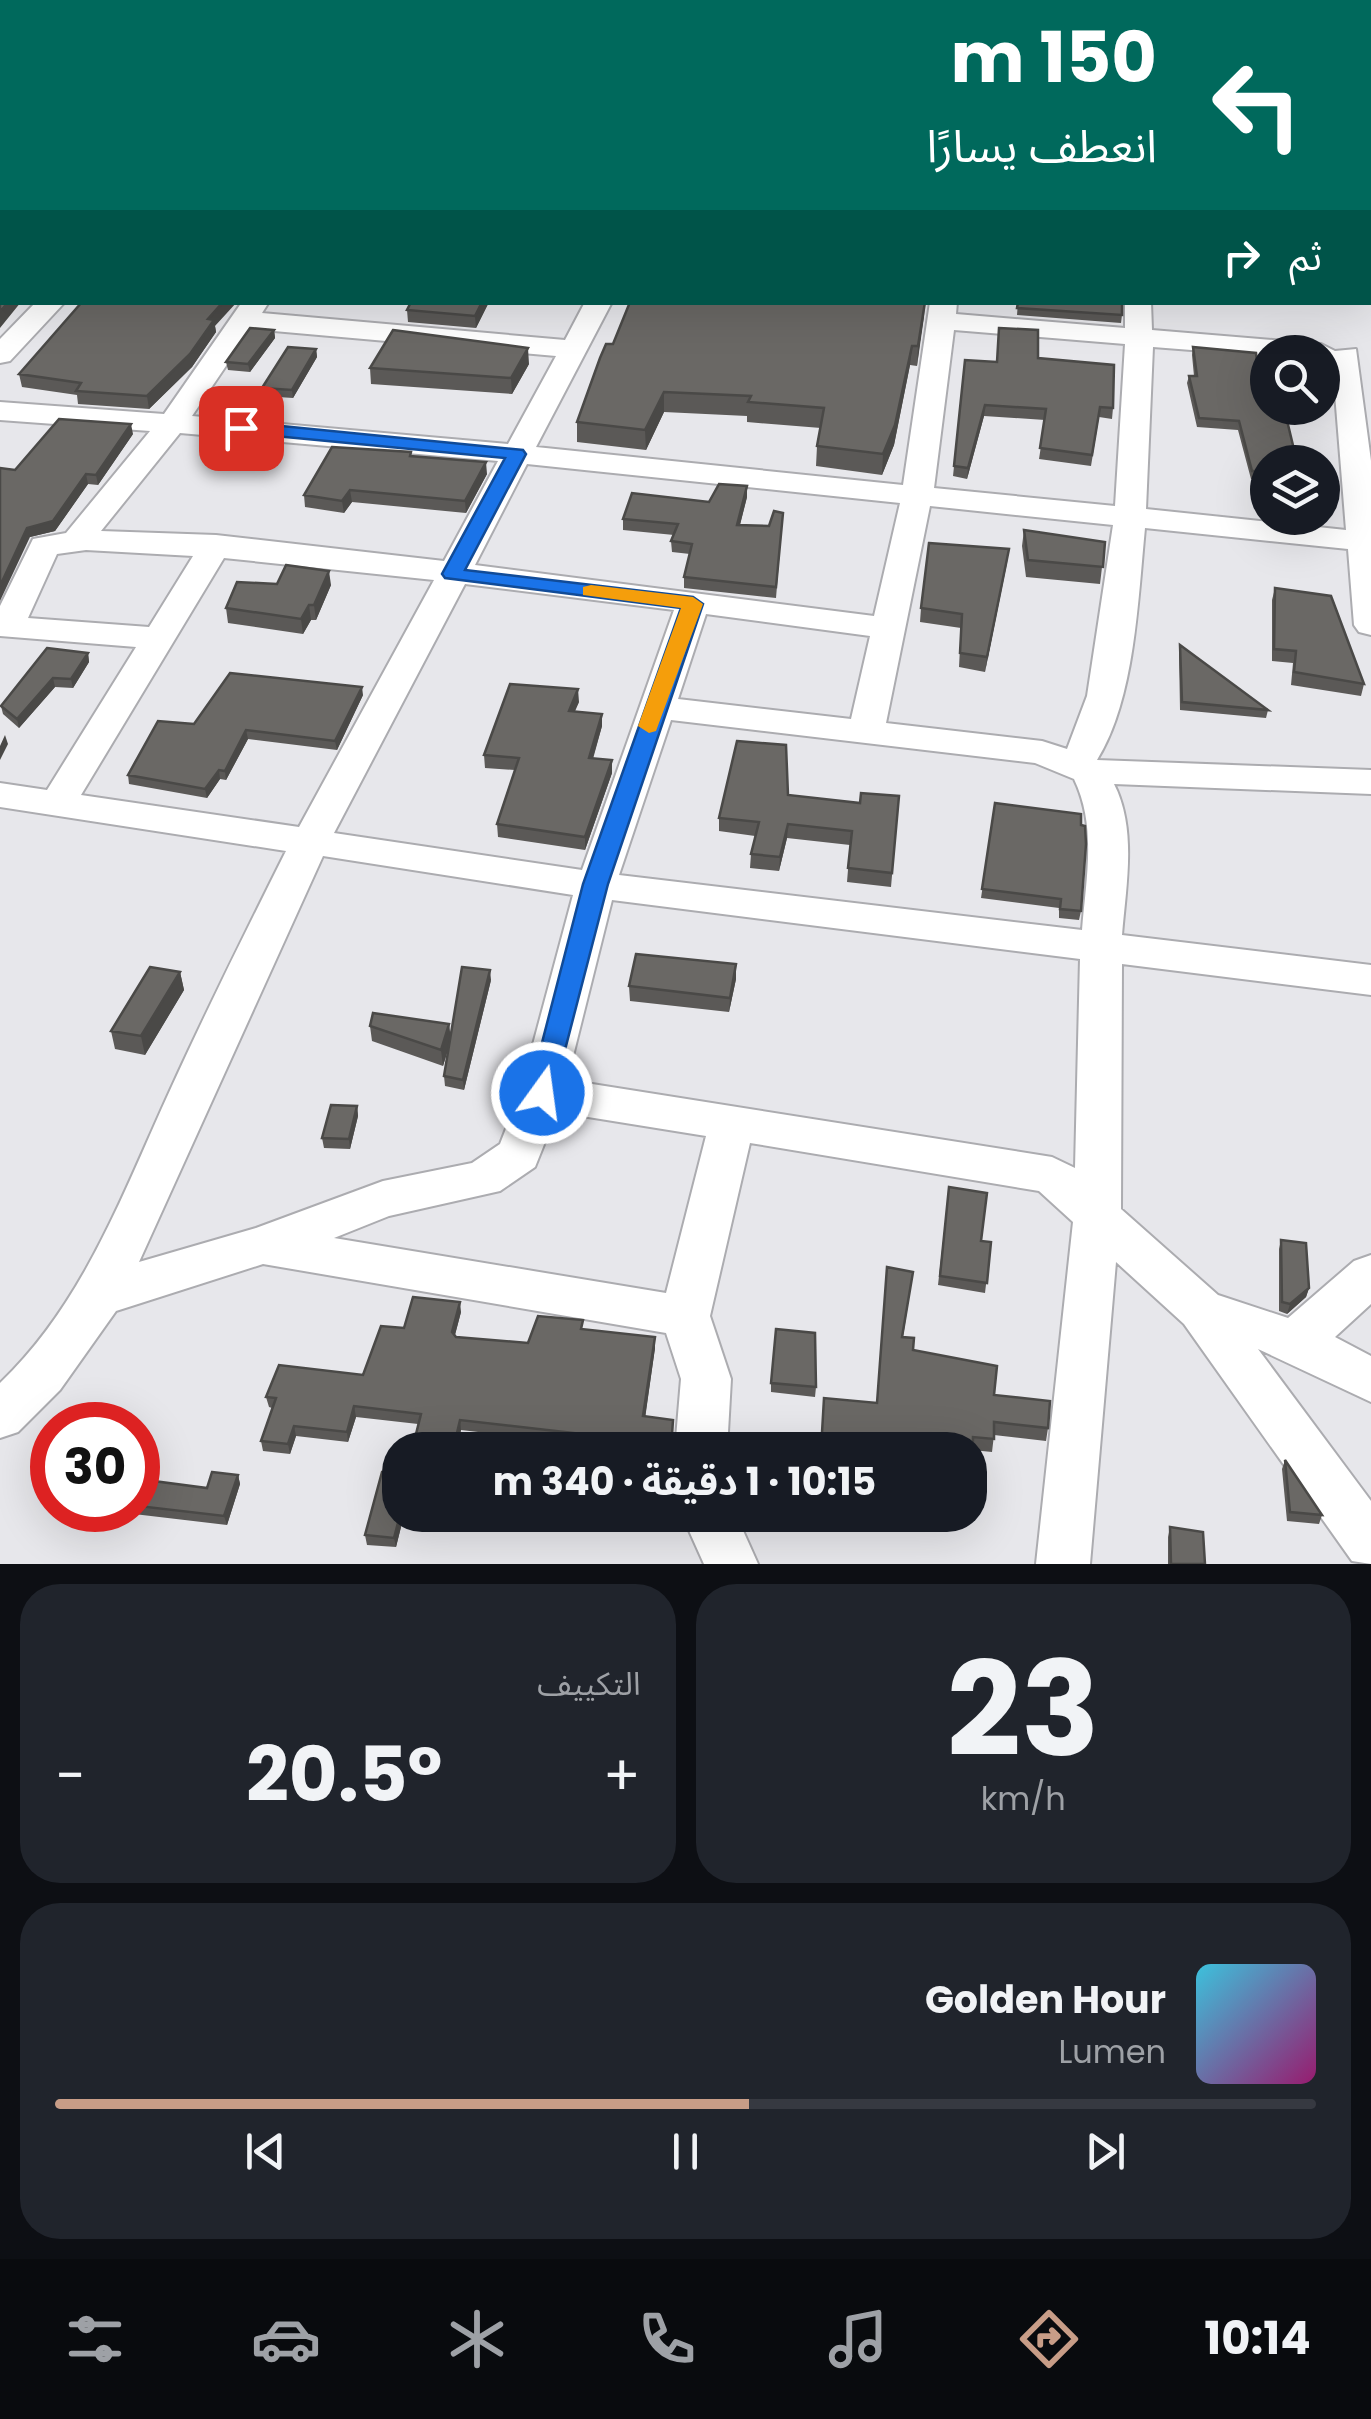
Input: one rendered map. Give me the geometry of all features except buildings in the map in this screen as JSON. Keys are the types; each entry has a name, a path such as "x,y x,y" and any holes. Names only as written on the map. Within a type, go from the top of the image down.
{"street":[{"path":"0,355 49,305"},
{"path":"372,332 389,305"},
{"path":"0,1416 54,1362 99,1298 215,1038 308,844 596,305"},
{"path":"1063,1564 1097,1214 1101,946 1109,830 1104,801 1083,766 1107,685 1133,517 1138,305"},
{"path":"80,537 172,423 250,311 372,332 573,349"},
{"path":"867,729 916,495 943,312 1250,346"},
{"path":"1340,354 1361,424 1371,625"},
{"path":"0,410 516,454 1367,541"},
{"path":"156,638 4,627 44,546 53,539 80,537 216,545 890,628"},
{"path":"56,804 216,545"},
{"path":"99,1298 172,1270 263,1245 383,1199 484,1178 519,1155 542,1093 596,884 693,604"},
{"path":"655,707 983,742 1083,766 1371,782"},
{"path":"0,795 596,884 1371,980"},
{"path":"542,1093 731,1127 1052,1175 1202,1310 1371,1544"},
{"path":"702,1432 706,1379 684,1316 731,1127"},
{"path":"263,1245 684,1316"},
{"path":"1296,1341 1371,1275"},
{"path":"1202,1310 1296,1341 1371,1380"},
{"path":"717,1532 731,1564"}],"slow traffic":[{"path":"591,591 693,604 649,726"}],"route":[{"path":"241,428 516,454 452,574 693,604 596,884 542,1093"}]}
